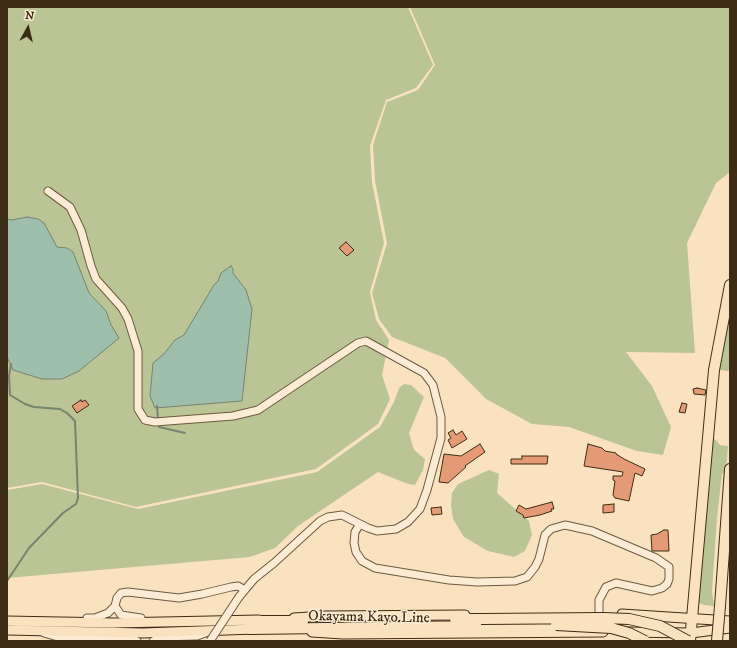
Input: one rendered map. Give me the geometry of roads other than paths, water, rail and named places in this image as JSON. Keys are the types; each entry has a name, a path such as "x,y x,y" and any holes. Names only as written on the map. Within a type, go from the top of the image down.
{"highway":[{"path":"251,625 481,619 604,618 629,619 660,626 689,638 714,370 730,285"},
{"path":"717,641 730,469"},
{"path":"251,625 556,625 611,628 629,633 644,641"}],"main road":[{"name":"Okayama Kayo Line","path":"7,630 41,632 143,633 212,630 325,616 599,614 730,621"},
{"name":"Okayama Kayo Line","path":"7,621 203,621 343,634 598,632 689,638 730,628"}],"street":[{"path":"48,191 70,207 81,230 96,279 122,308 128,319 138,351 138,409 145,420 155,422 233,416 258,410 352,347 362,342 375,345 424,373 430,379 439,405 442,438 420,509 408,522 396,529 377,531 342,515 328,517 320,521 254,579 239,597 210,641"},
{"path":"360,524 355,532 354,543 356,552 362,561 375,568 449,580 515,582 526,577 535,567 545,536 551,529 565,525 592,532 656,558 669,567 670,579 662,588 652,591 616,583 606,587 599,600 598,632"},
{"path":"203,621 180,618 126,617 118,613 115,606 116,598 121,593 128,592 180,598 238,586 245,590"},
{"path":"49,622 95,618 108,613 115,606"},
{"path":"153,641 160,637 197,636 212,630"},
{"path":"41,632 61,638 117,637 137,641"}],"waterway":[{"path":"7,581 29,548 63,513 76,504 78,498 75,421 67,413 60,409 34,407 25,404 10,395 9,376 11,364"},
{"path":"157,406 158,419"},
{"path":"159,427 185,433"}]}
